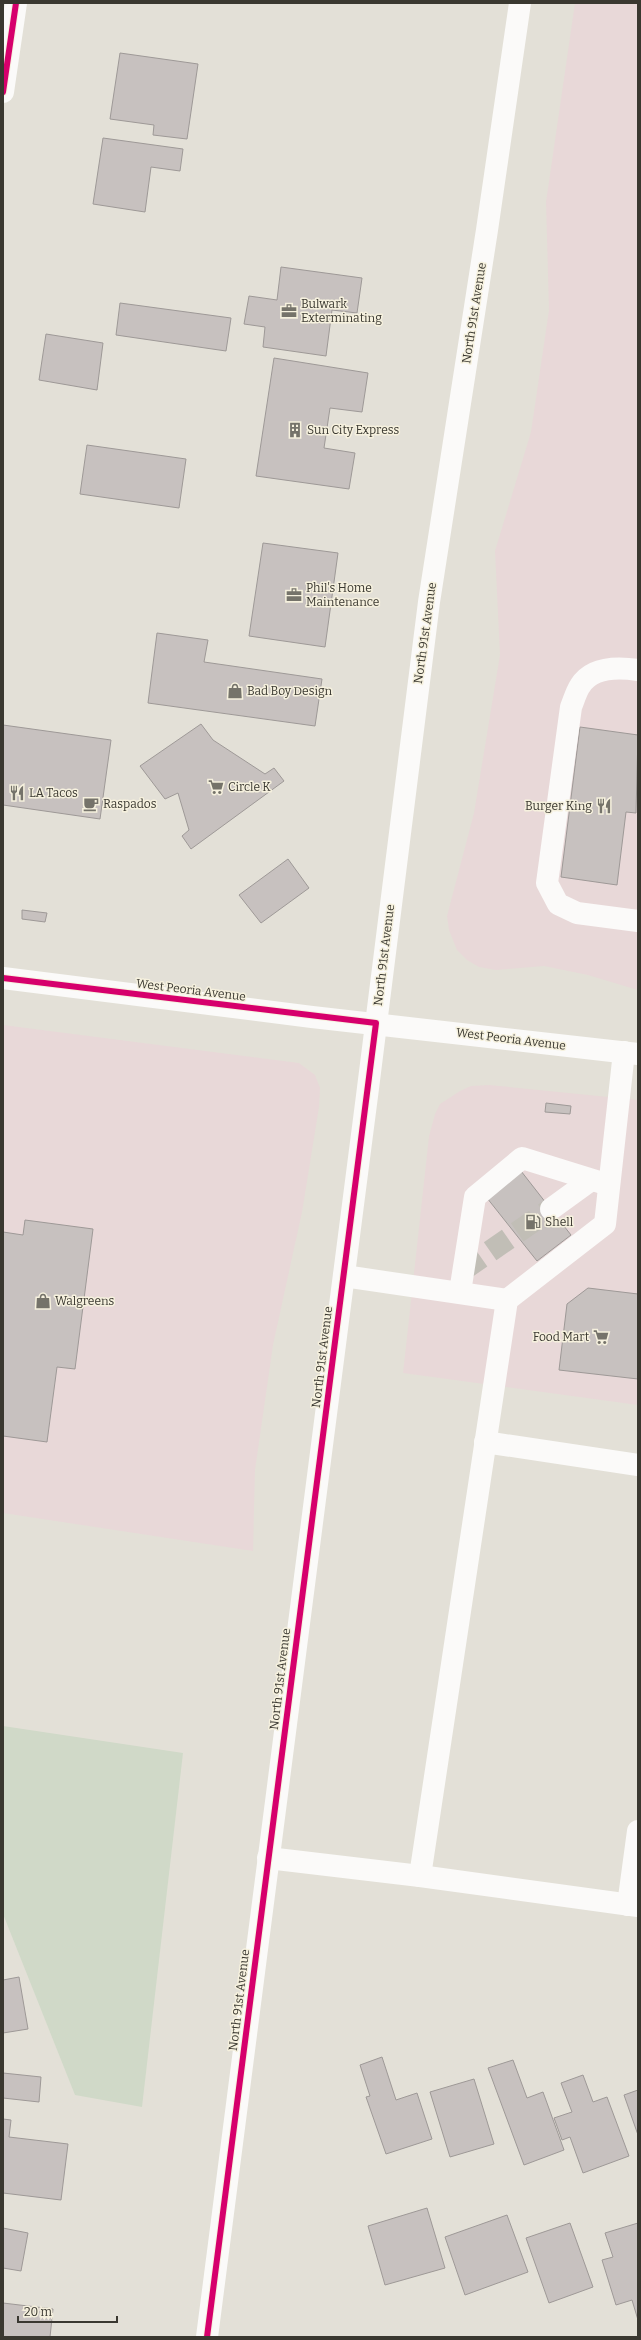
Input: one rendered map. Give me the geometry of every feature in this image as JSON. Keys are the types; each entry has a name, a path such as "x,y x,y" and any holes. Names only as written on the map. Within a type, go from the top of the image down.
{"main road":[{"path":"3,92 16,3"},
{"name":"North 91st Avenue","path":"207,2337 344,1276 429,602 488,230 520,3"},
{"path":"638,670 617,667 597,672 580,685 571,707 547,883 558,904 577,913 638,921"},
{"name":"West Peoria Avenue","path":"3,978 631,1053"},
{"path":"420,1876 507,1300 605,1224 600,1183 631,1053"},
{"path":"460,1292 475,1198 522,1158 600,1183"},
{"path":"550,1209 600,1183"},
{"path":"344,1276 507,1300"},
{"path":"485,1442 638,1465"},
{"path":"268,1858 420,1876 633,1906 638,1831"}],"shaded area":[{"path":"575,3 638,3 638,990 588,975 544,966 496,970 479,967 467,960 457,950 449,930 447,916 474,813 500,655 495,551 531,432 549,310 546,202"},
{"path":"3,1025 299,1063 315,1075 320,1088 319,1107 302,1212 273,1345 255,1470 253,1551 3,1513"},
{"path":"489,1085 638,1100 638,1405 403,1373 429,1136 435,1114 440,1104 460,1091 471,1086"}],"green space":[{"path":"3,1726 183,1753 142,2107 75,2095 3,1914"}],"building":[{"path":"120,53 198,64 187,139 153,135 154,125 110,119"},
{"path":"103,138 183,149 180,171 151,167 145,212 93,204"},
{"name":"Bulwark Exterminating","path":"281,267 362,278 357,313 332,310 326,356 263,347 265,327 244,324 249,296 277,300"},
{"path":"120,303 231,318 226,351 116,335"},
{"path":"46,334 103,343 97,390 39,380"},
{"name":"Sun City Express","path":"274,358 368,373 362,412 330,408 324,448 355,453 349,489 256,476"},
{"path":"87,445 186,459 179,508 80,494"},
{"name":"Phil's Home Maintenance","path":"263,543 338,553 325,647 249,636"},
{"name":"Bad Boy Design","path":"157,633 208,640 204,662 322,679 315,726 148,703"},
{"name":"Circle K","path":"201,724 213,740 265,774 274,768 284,781 191,849 182,836 189,830 178,793 165,799 140,766"},
{"path":"3,725 111,740 100,819 3,805"},
{"name":"Burger King","path":"580,727 638,735 636,813 626,812 617,885 561,877"},
{"path":"288,859 309,888 261,923 239,895"},
{"path":"22,910 47,913 45,922 22,919"},
{"path":"546,1103 571,1106 570,1114 545,1112"},
{"name":"Shell","path":"521,1171 571,1235 537,1261 487,1198"},
{"name":"Walgreens","path":"25,1220 93,1229 75,1369 57,1367 47,1442 3,1436 3,1232 23,1235"},
{"name":"Food Mart","path":"588,1288 638,1294 638,1379 559,1370 567,1304"},
{"path":"19,1977 28,2029 3,2033 3,1980"},
{"path":"382,2057 396,2100 417,2093 432,2139 386,2154 366,2097 370,2096 360,2065"},
{"path":"513,2060 527,2098 543,2092 564,2150 524,2165 488,2068"},
{"path":"3,2073 41,2077 39,2102 3,2098"},
{"path":"583,2075 593,2102 607,2097 629,2156 583,2173 570,2137 562,2140 554,2118 572,2112 561,2083"},
{"path":"474,2079 494,2144 450,2157 430,2092"},
{"path":"638,2090 638,2135 624,2095"},
{"path":"3,2119 11,2120 9,2137 68,2144 61,2200 3,2193"},
{"path":"427,2208 445,2268 385,2285 368,2226"},
{"path":"507,2215 528,2272 465,2295 445,2237"},
{"path":"570,2223 593,2287 549,2303 526,2238"},
{"path":"638,2223 638,2320 632,2300 616,2305 602,2260 613,2257 605,2233"},
{"path":"3,2228 28,2233 21,2271 3,2268"},
{"path":"3,2303 53,2309 50,2337 3,2337"}],"tunnel":[{"path":"463,1270 551,1209"}],"cycle path":[{"path":"3,92 16,3"},
{"path":"3,978 376,1023 207,2337"}],"place":[{"name":"Bulwark Exterminating","path":"289,311"},
{"name":"Sun City Express","path":"295,430"},
{"name":"Phil's Home Maintenance","path":"294,595"},
{"name":"Bad Boy Design","path":"235,691"},
{"name":"Circle K","path":"216,787"},
{"name":"LA Tacos","path":"17,793"},
{"name":"Raspados","path":"91,804"},
{"name":"Burger King","path":"604,806"},
{"name":"Shell","path":"533,1222"},
{"name":"Walgreens","path":"43,1301"},
{"name":"Food Mart","path":"601,1337"}]}
